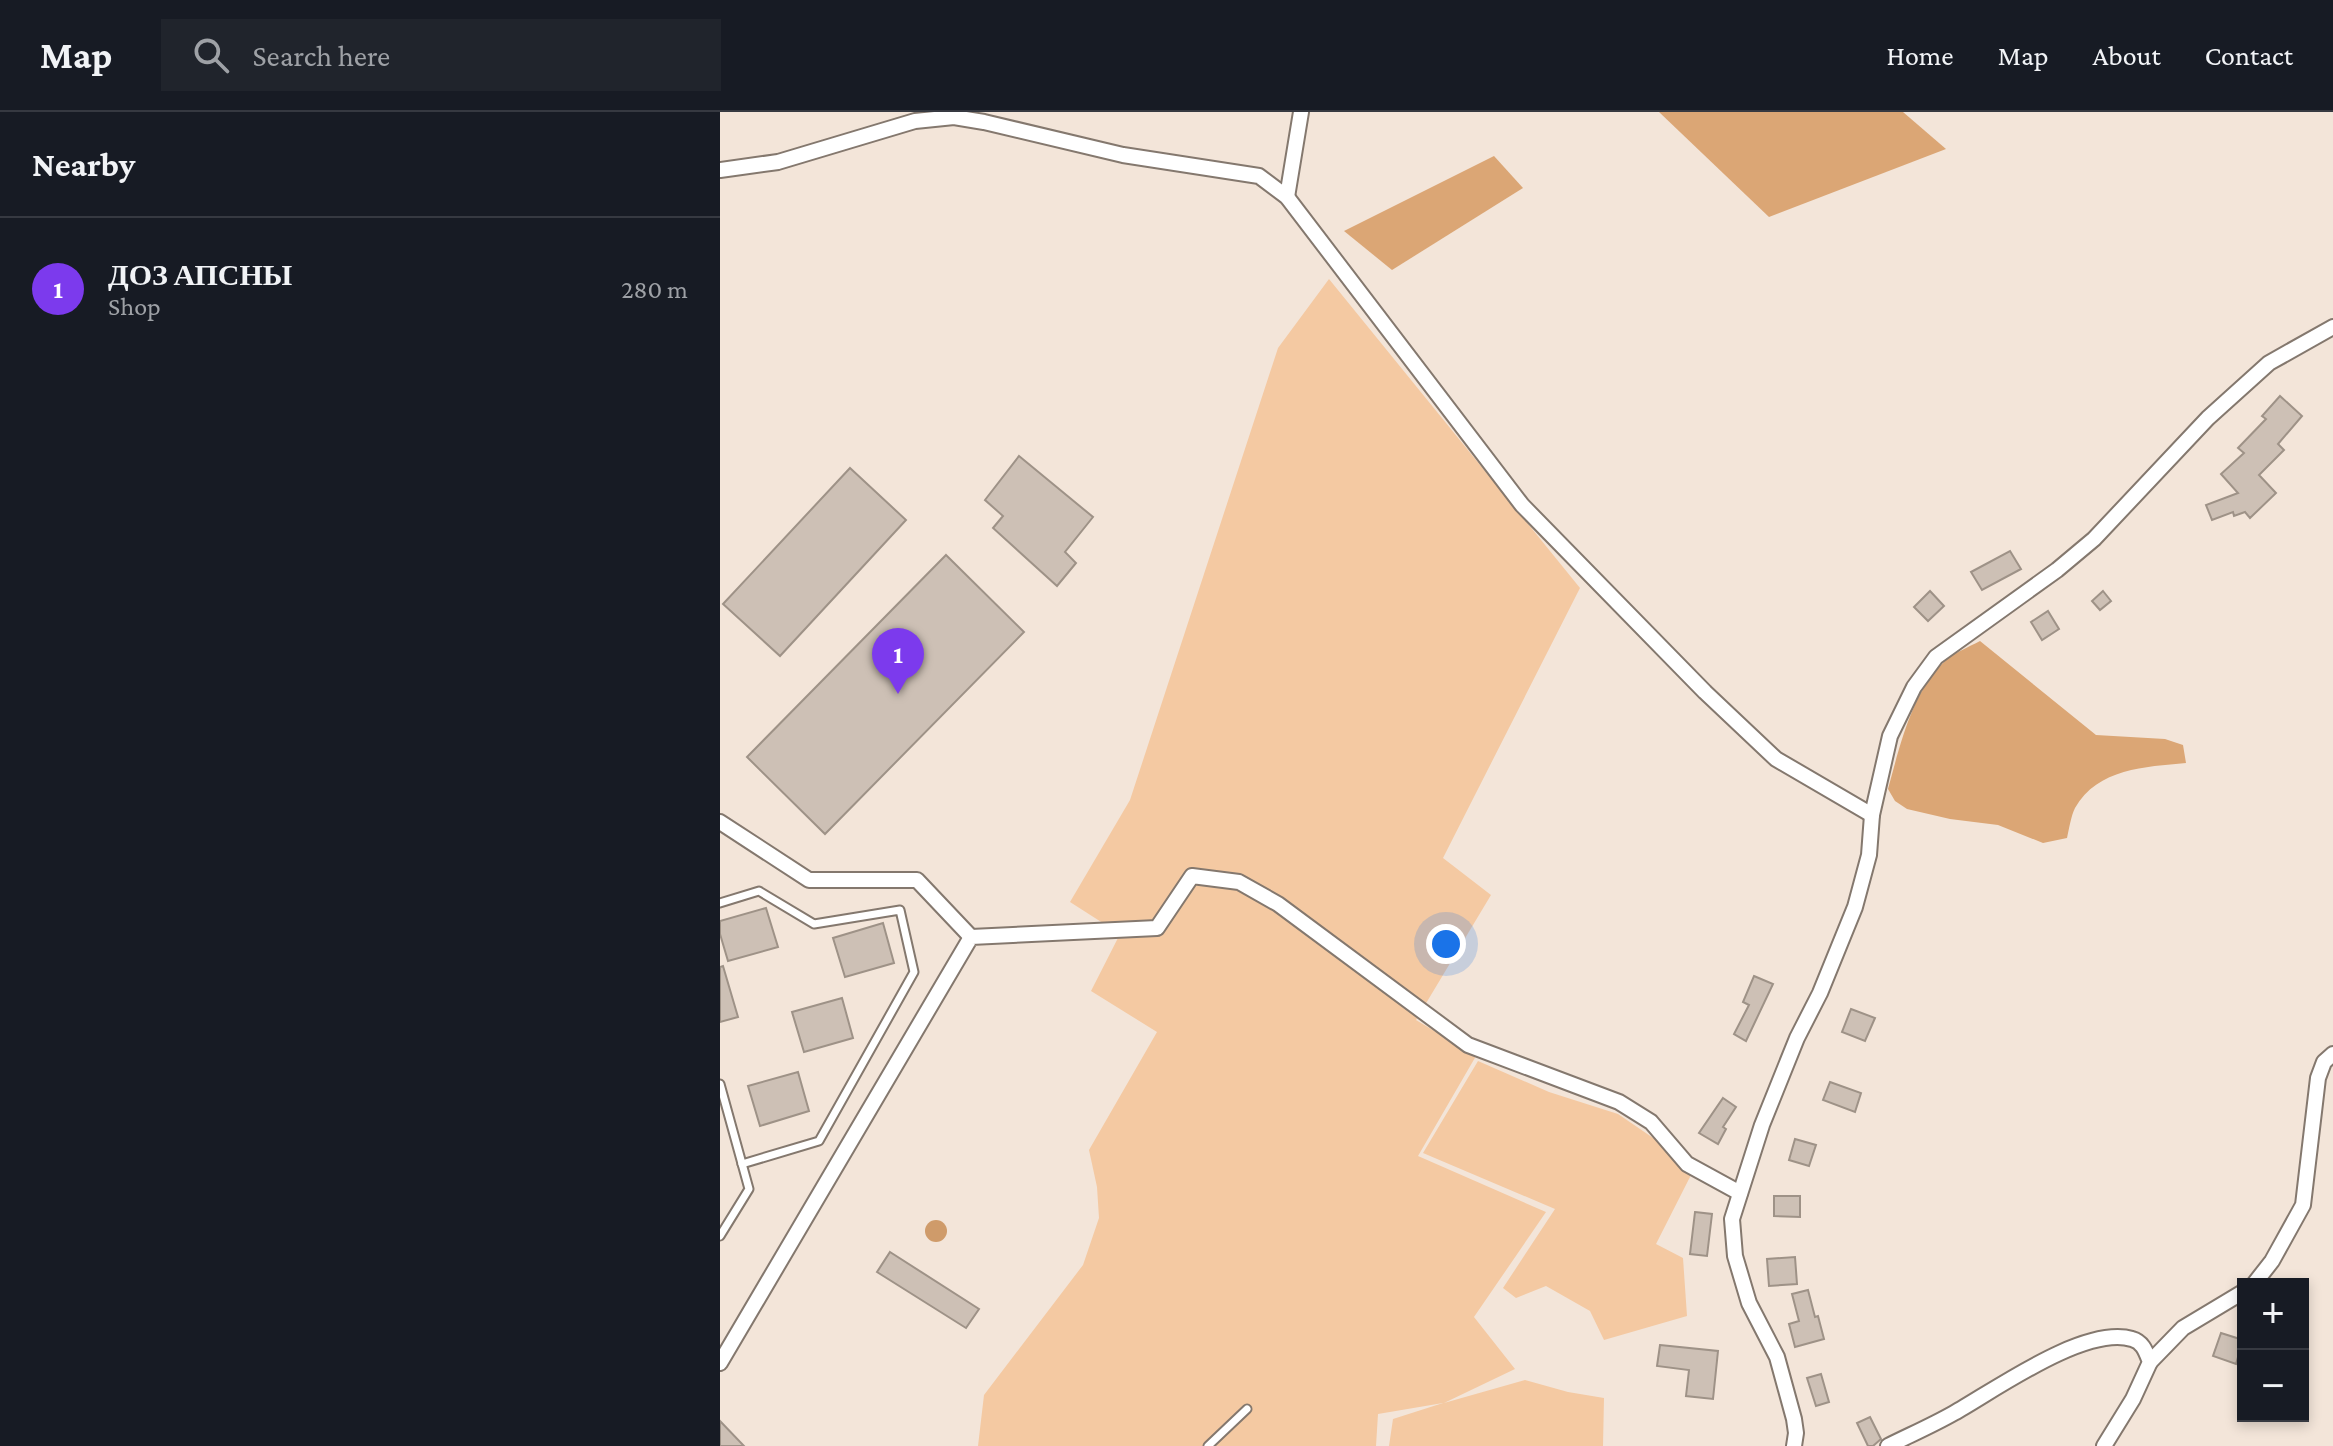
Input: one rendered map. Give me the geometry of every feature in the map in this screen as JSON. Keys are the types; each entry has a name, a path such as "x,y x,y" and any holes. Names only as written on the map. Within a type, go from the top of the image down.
{"street":[{"path":"1287,197 1301,112"},
{"path":"720,170 778,162 915,121 990,117 1123,155 1259,176 1287,197 1522,505 1705,692 1776,759 1872,815"},
{"path":"1796,1442 1777,1357 1749,1303 1735,1256 1732,1219 1762,1125 1855,907 1869,855 1872,815 1890,736 1914,687 1936,657 2057,570 2094,539 2208,418 2269,363 2333,327"},
{"path":"720,822 809,880 917,880 971,937 1157,928 1192,876 1239,882 1278,904 1468,1045 1619,1102 1651,1122 1687,1164 1740,1193"},
{"path":"720,1363 971,937"},
{"path":"2259,1278 2272,1261 2303,1205 2318,1078 2324,1062 2333,1054"},
{"path":"2104,1446 2133,1399 2150,1362 2183,1328 2237,1296"},
{"path":"1888,1446 1950,1416 2047,1359 2091,1341 2119,1337 2135,1339 2145,1349 2150,1362"}],"lane":[{"path":"720,903 759,891 814,924 900,910 914,972 819,1141 742,1164"},
{"path":"720,1084 749,1189 720,1236"},
{"path":"720,1213 730,1218"},
{"path":"1208,1446 1247,1409"}],"shaded area":[{"path":"1659,112 1903,112 1946,149 1769,217"},
{"path":"1494,156 1523,188 1392,270 1344,231"},
{"path":"1329,279 1580,588 1443,858 1491,895 1416,1020 1476,1056 1418,1156 1546,1212 1474,1317 1515,1369 1444,1403 1525,1380 1604,1398 1603,1446 1389,1446 1393,1419 1443,1403 1378,1414 1376,1446 978,1446 984,1395 1083,1265 1099,1218 1097,1187 1089,1150 1157,1032 1091,991 1120,934 1070,902 1130,800 1278,348"},
{"path":"1980,641 2096,735 2165,739 2183,745 2186,763 2139,768 2109,777 2085,795 2075,808 2067,838 2043,843 1998,825 1950,819 1907,809 1895,801 1888,789 1916,702 1947,659"},
{"path":"1478,1061 1549,1092 1618,1114 1662,1144 1691,1175 1656,1244 1683,1258 1687,1316 1604,1340 1590,1311 1546,1286 1516,1298 1503,1288 1555,1209 1423,1153"},
{"path":"936,1220 944,1223 947,1231 944,1239 936,1242 928,1239 925,1231 928,1223"}],"building":[{"path":"2280,396 2302,416 2278,444 2284,450 2259,475 2276,493 2250,518 2245,512 2234,516 2233,512 2212,520 2206,505 2238,493 2221,474 2244,453 2238,448 2266,419 2262,416"},
{"path":"1019,456 1093,517 1065,552 1076,563 1057,586 993,528 1003,516 985,500"},
{"path":"850,468 906,520 780,656 723,604"},
{"path":"2010,551 2021,569 1982,590 1971,572"},
{"path":"946,555 1024,632 825,834 747,757"},
{"path":"1930,591 1944,606 1928,621 1914,607"},
{"path":"2103,591 2111,601 2100,610 2092,601"},
{"path":"2048,611 2059,629 2042,640 2031,622"},
{"path":"766,908 778,947 728,961 720,934 720,921"},
{"path":"883,923 894,963 845,977 833,938"},
{"path":"723,966 738,1017 720,1022 720,967"},
{"path":"1754,976 1773,984 1746,1041 1734,1034 1749,1005 1743,1002"},
{"path":"842,998 853,1038 804,1052 792,1012"},
{"path":"1851,1009 1875,1018 1865,1041 1842,1032"},
{"path":"798,1072 809,1111 760,1126 748,1086"},
{"path":"1830,1082 1861,1093 1855,1112 1823,1100"},
{"path":"1723,1098 1736,1107 1723,1127 1726,1129 1718,1144 1699,1133"},
{"path":"1795,1139 1816,1145 1809,1166 1789,1160"},
{"path":"1774,1196 1800,1196 1800,1217 1774,1216"},
{"path":"1695,1212 1712,1214 1707,1256 1690,1254"},
{"path":"890,1252 979,1309 966,1328 877,1272"},
{"path":"1795,1257 1797,1284 1769,1286 1767,1259"},
{"path":"1808,1290 1824,1339 1795,1347 1789,1324 1799,1321 1792,1294"},
{"path":"2221,1333 2237,1338 2236,1364 2213,1356"},
{"path":"1660,1345 1718,1351 1713,1399 1686,1396 1689,1370 1657,1366"},
{"path":"1821,1374 1829,1402 1816,1406 1807,1378"},
{"path":"1870,1417 1881,1439 1873,1446 1868,1446 1857,1423"},
{"path":"720,1421 744,1446 720,1446"}],"place":[{"name":"ДОЗ АПСНЫ","path":"898,694"}]}
